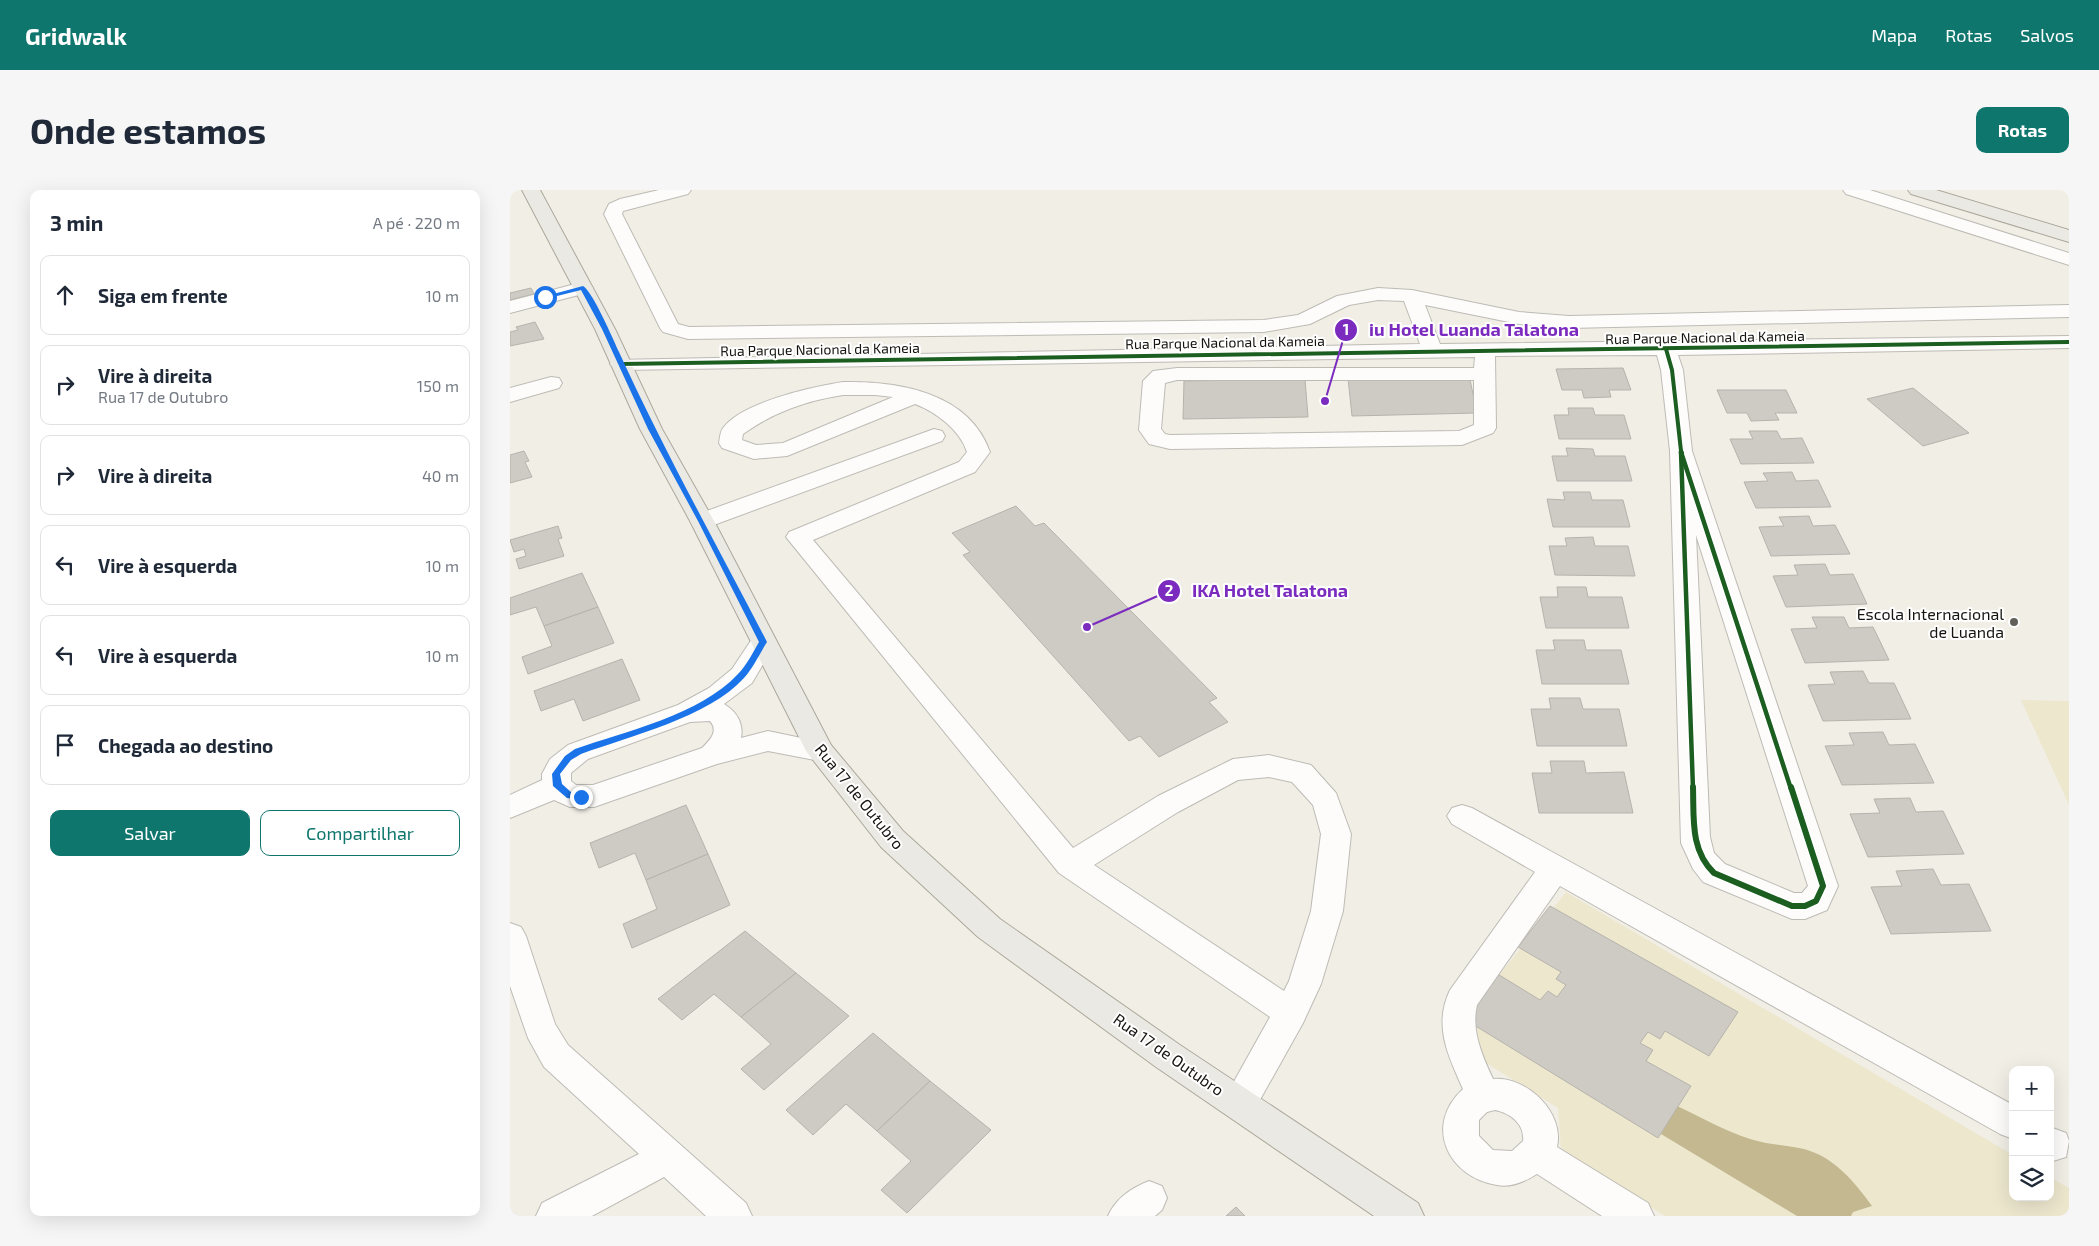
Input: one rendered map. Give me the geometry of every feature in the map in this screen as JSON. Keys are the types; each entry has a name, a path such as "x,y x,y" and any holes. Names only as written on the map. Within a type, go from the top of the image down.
{"main road":[{"name":"Rua 17 de Outubro","path":"531,190 583,288 651,429 702,521 820,751 892,839 989,928 1168,1056 1405,1216"},
{"path":"1917,190 2069,236"}],"street":[{"path":"682,190 626,203 615,208 613,214 670,328 688,333 1264,326 1303,320 1344,300 1378,294 1412,296 1519,318 1569,322 2069,312"},
{"path":"1852,190 2069,258"},
{"path":"510,307 583,288"},
{"path":"1412,296 1432,350"},
{"name":"Rua Parque Nacional da Kameia","path":"621,364 1432,350 1666,349 2069,342"},
{"path":"1666,349 1672,370 1681,451 1695,837 1698,853 1704,864 1714,873 1792,906 1805,906 1816,901 1823,886 1681,451"},
{"path":"1485,350 1486,374 1485,428 1462,438 1170,442 1157,439 1150,430 1154,381 1161,376 1177,374 1486,374"},
{"path":"510,395 551,383"},
{"path":"915,396 787,449 754,452 730,443 732,431 748,418 791,399 840,388 880,388 915,396 943,407 974,438 979,452 967,467 798,537 1070,865 1291,1012"},
{"path":"702,521 934,436"},
{"path":"763,642 742,676 731,686 688,712 578,752 560,766 556,774 557,786 570,796 594,796 712,755 768,741 820,751"},
{"path":"688,712 714,711 723,716 729,732 725,743 712,755"},
{"path":"1070,865 1168,804 1232,770 1269,766 1301,773 1326,801 1336,834 1327,911 1305,984 1240,1104"},
{"path":"510,807 557,786"},
{"path":"1462,816 2009,1120"},
{"path":"1483,1096 1460,1040 1456,1023 1458,1012 1462,1000 1555,869"},
{"path":"510,936 540,1028 556,1056 732,1216"},
{"path":"1508,1095 1529,1108 1537,1118 1541,1141 1527,1162 1515,1167 1500,1169 1486,1166 1474,1158 1464,1147 1459,1135 1459,1122 1463,1111 1471,1102 1483,1096 1508,1095"},
{"path":"1535,1152 1612,1210"},
{"path":"555,1216 666,1158"}],"shaded area":[{"path":"2021,700 2069,701 2069,805"},
{"path":"1566,892 2009,1153 2009,1201 2054,1201 2054,1179 2069,1188 2069,1216 1665,1216 1561,1151 1558,1108 1483,1061 1467,1015"},
{"path":"1677,1106 1741,1136 1799,1148 1822,1156 1850,1178 1872,1206 1853,1212 1851,1216 1797,1216 1661,1134"}],"building":[{"path":"531,288 534,294 510,300 510,293"},
{"path":"535,322 544,339 510,346 510,332 518,330 516,327"},
{"path":"1623,368 1631,390 1609,390 1611,397 1584,398 1582,390 1562,390 1556,369"},
{"path":"1469,375 1477,413 1352,416 1348,378"},
{"path":"1305,379 1308,417 1183,419 1184,381"},
{"path":"1913,388 1969,433 1923,446 1867,399"},
{"path":"1717,390 1786,390 1797,413 1775,413 1779,420 1751,421 1747,413 1727,413"},
{"path":"1568,408 1593,408 1595,415 1624,415 1631,439 1559,439 1554,415 1569,415"},
{"path":"1749,431 1777,431 1781,439 1802,438 1814,463 1741,464 1730,439 1753,439"},
{"path":"1566,448 1593,449 1595,456 1625,456 1632,481 1557,481 1552,456 1568,456"},
{"path":"524,451 529,461 525,462 532,477 510,483 510,455"},
{"path":"1792,472 1796,481 1818,480 1831,507 1756,508 1744,482 1768,481 1763,473"},
{"path":"1563,492 1590,492 1592,500 1623,500 1630,527 1553,527 1547,499 1565,500"},
{"path":"1016,506 1035,526 1044,523 1217,698 1209,702 1228,722 1159,757 1140,736 1129,741 963,555 970,552 952,533"},
{"path":"1809,516 1813,526 1835,525 1850,554 1771,556 1759,527 1784,526 1779,517"},
{"path":"558,526 562,538 558,539 564,556 519,569 516,559 526,556 524,549 514,552 510,540"},
{"path":"1593,537 1595,546 1628,546 1635,576 1555,575 1549,546 1567,546 1565,538"},
{"path":"1825,564 1830,575 1853,574 1867,604 1786,607 1773,576 1798,575 1794,565"},
{"path":"582,573 598,607 544,626 536,607 510,615 510,598"},
{"path":"1557,587 1586,587 1588,597 1622,597 1629,628 1546,628 1540,597 1558,597"},
{"path":"598,607 614,643 528,674 522,657 552,646 544,626"},
{"path":"1812,617 1844,617 1849,628 1873,627 1889,660 1805,663 1791,629 1817,628"},
{"path":"1553,640 1584,640 1586,650 1621,650 1629,684 1542,684 1536,650 1555,650"},
{"path":"622,659 640,700 583,721 574,699 541,711 534,691"},
{"path":"1863,671 1869,683 1894,683 1911,719 1823,721 1808,685 1835,684 1830,672"},
{"path":"1549,698 1580,698 1583,709 1619,709 1627,746 1537,746 1531,709 1551,709"},
{"path":"1883,732 1889,745 1915,744 1934,783 1842,785 1825,746 1854,745 1849,733"},
{"path":"1550,761 1584,761 1586,773 1624,772 1633,813 1539,813 1532,773 1552,773"},
{"path":"1910,798 1916,812 1943,811 1964,854 1868,857 1850,814 1880,813 1874,799"},
{"path":"686,805 708,854 646,880 635,853 599,868 590,843"},
{"path":"708,854 730,905 632,948 623,924 657,909 646,880"},
{"path":"1933,869 1941,885 1969,884 1991,931 1891,934 1871,887 1902,886 1896,871"},
{"path":"1550,906 1738,1012 1709,1056 1665,1031 1660,1039 1648,1032 1640,1043 1653,1050 1646,1061 1691,1086 1658,1138 1461,1017 1496,973 1540,1000 1548,991 1557,997 1566,985 1556,979 1561,972 1518,947"},
{"path":"745,931 796,973 741,1017 714,994 682,1020 658,999"},
{"path":"796,973 849,1016 764,1090 741,1069 771,1044 741,1017"},
{"path":"873,1033 930,1081 877,1131 846,1104 813,1135 786,1110"},
{"path":"930,1081 991,1130 907,1213 881,1190 911,1161 877,1131"},
{"path":"1236,1207 1245,1216 1226,1216"}],"cycle path":[{"path":"621,364 1370,351 1666,349 2069,342"},
{"path":"1666,349 1672,370 1681,451 1696,843 1706,865 1714,873 1792,906 1805,906 1816,901 1823,886 1681,451"}],"place":[{"name":"iu Hotel Luanda Talatona","path":"1325,401"},
{"name":"Escola Internacional de Luanda","path":"2014,622"},
{"name":"IKA Hotel Talatona","path":"1087,627"}],"route":[{"path":"545,297 583,288 605,329 651,429 702,521 763,642 742,676 719,694 688,712 578,752 568,758 560,766 556,774 557,786 561,791 570,796 581,797"}]}
